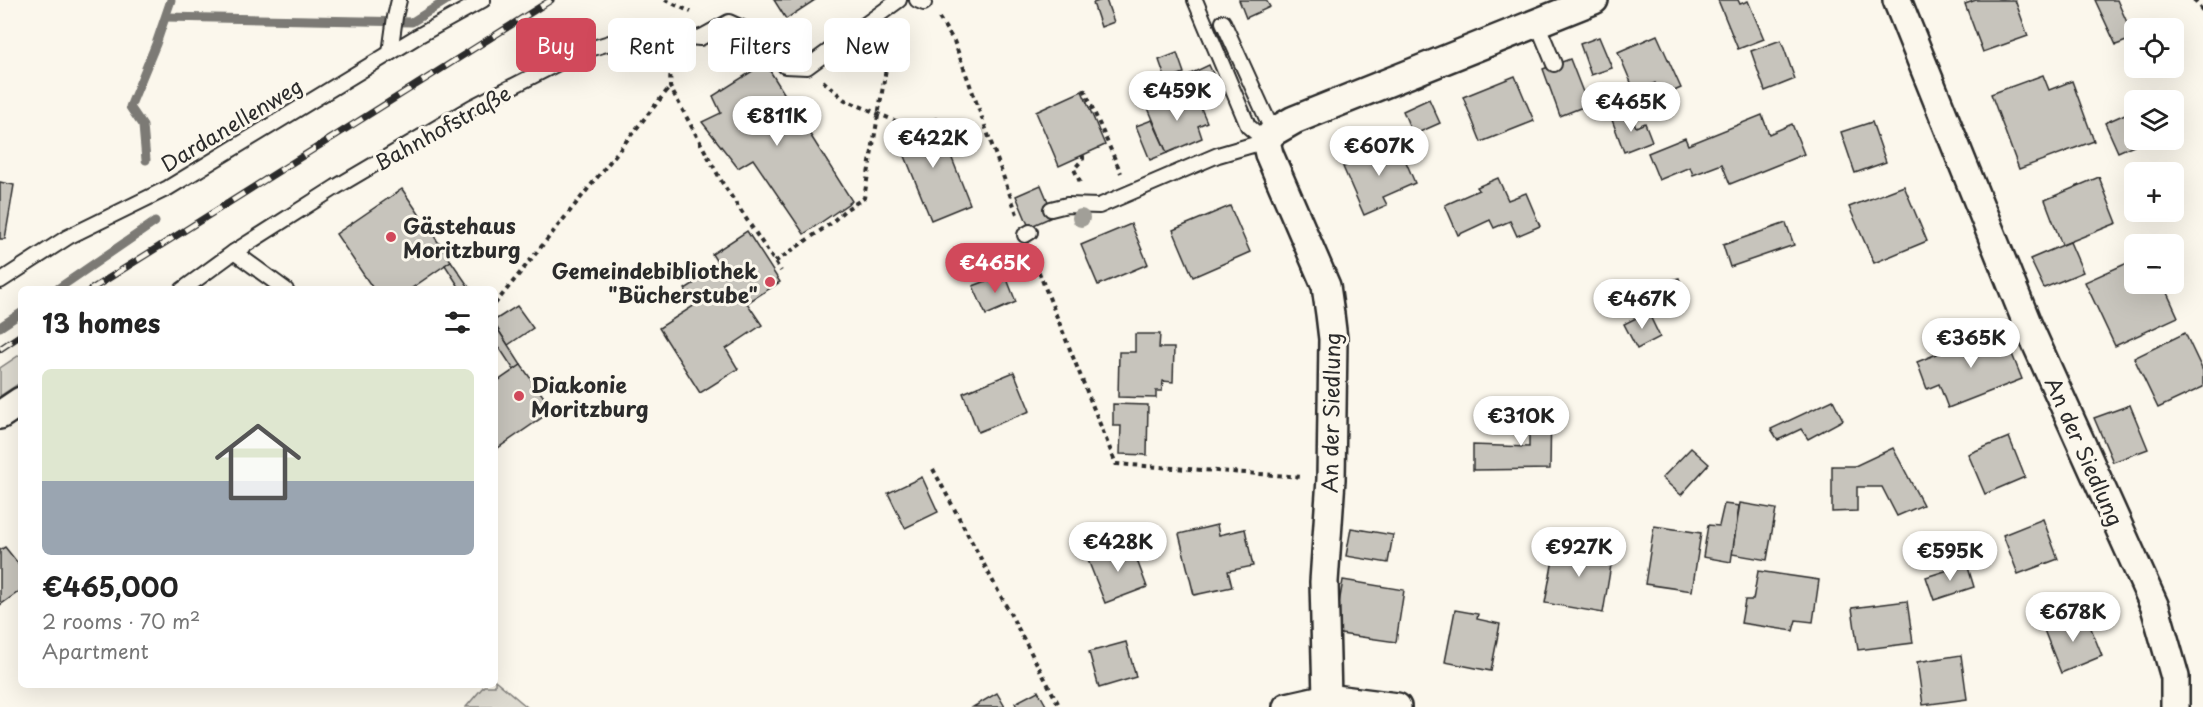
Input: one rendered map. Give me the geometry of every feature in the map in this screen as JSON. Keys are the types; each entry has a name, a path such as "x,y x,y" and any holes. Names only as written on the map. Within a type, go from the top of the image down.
{"street":[{"path":"1269,136 1294,120 1594,0"},
{"name":"An der Siedlung","path":"1897,0 2027,323 2155,606 2175,677 2175,707"},
{"name":"An der Siedlung","path":"1269,136 1269,154 1326,286 1333,339 1331,479 1324,582 1327,698"},
{"path":"0,415 18,403"},
{"path":"1287,707 1327,698 1397,707"}],"lane":[{"path":"390,53 399,0"},
{"name":"Dardanellenweg","path":"0,281 68,237 168,188 390,53 483,0"},
{"path":"812,63 899,0"},
{"name":"An der Siedlung","path":"1195,0 1248,126 1269,136"},
{"path":"1051,209 1067,205 1094,207 1269,136 1223,22"},
{"path":"1537,23 1554,64"},
{"name":"Bahnhofstraße","path":"187,286 234,252 336,187 472,107 580,52 608,43"},
{"path":"234,252 281,286"}],"path":[{"path":"2194,0 2203,11"},
{"path":"812,71 844,100 913,128"},
{"path":"670,72 670,87 723,184 781,271"},
{"path":"775,262 830,224 844,210 864,198 886,72"},
{"path":"498,300 670,87"},
{"path":"1084,88 1130,193"},
{"path":"1074,173 1083,155"},
{"path":"1116,464 1331,479"},
{"path":"933,469 1060,707"}],"shaded area":[{"path":"18,356 18,384 0,396 0,368"},
{"path":"498,683 527,707 466,707 482,688 498,688"}],"building":[{"path":"774,0 815,0 788,18"},
{"path":"1106,0 1114,22 1101,27 1093,3"},
{"path":"1239,0 1266,0 1270,7 1246,18"},
{"path":"1718,0 1738,0 1740,4 1748,1 1764,39 1738,49"},
{"path":"1976,0 2015,0 2028,36 1983,52 1965,4"},
{"path":"2095,0 2117,0 2125,18 2124,42 2116,45"},
{"path":"1657,35 1681,88 1660,97 1655,83 1635,92 1618,52"},
{"path":"1599,37 1612,68 1591,75 1580,44"},
{"path":"1781,40 1795,79 1765,91 1751,51"},
{"path":"1177,53 1184,73 1166,80 1159,60"},
{"path":"1570,59 1588,105 1560,116 1543,69"},
{"path":"1209,65 1214,76 1195,85 1190,74"},
{"path":"751,72 771,72 852,201 804,234 753,159 738,168 702,122 721,113 713,96"},
{"path":"2043,75 2049,90 2072,81 2094,141 2019,169 1991,94"},
{"path":"1515,76 1534,121 1481,142 1463,97"},
{"path":"1082,91 1105,145 1059,166 1036,112"},
{"path":"1183,92 1190,110 1200,106 1207,122 1198,126 1202,138 1167,153 1148,108"},
{"path":"1429,99 1440,123 1413,135 1403,111"},
{"path":"1630,112 1636,127 1645,123 1652,141 1624,152 1612,120"},
{"path":"2124,114 2124,149 2118,152 2105,123"},
{"path":"1762,115 1769,134 1792,124 1804,154 1730,184 1722,164 1693,175 1690,167 1659,180 1648,153 1685,138 1688,145"},
{"path":"936,118 970,204 931,220 896,134"},
{"path":"1152,120 1167,153 1150,160 1136,126"},
{"path":"1872,122 1886,162 1855,173 1841,132"},
{"path":"1398,143 1415,183 1383,197 1387,205 1364,215 1343,167"},
{"path":"2099,177 2117,223 2062,245 2045,200"},
{"path":"1498,178 1508,200 1526,193 1540,226 1517,236 1510,221 1494,228 1490,220 1458,235 1445,205 1479,190 1477,187"},
{"path":"0,182 14,185 5,239 0,239"},
{"path":"1041,185 1054,216 1029,227 1016,196"},
{"path":"1904,186 1927,241 1874,263 1849,207"},
{"path":"402,189 451,261 415,286 371,286 336,234"},
{"path":"1230,206 1250,252 1193,277 1173,230"},
{"path":"1786,223 1794,245 1730,267 1723,245"},
{"path":"1131,224 1148,264 1098,285 1081,245"},
{"path":"747,231 780,282 747,303 762,325 726,349 738,369 700,393 659,328 695,305 685,289 720,267 712,254"},
{"path":"2070,242 2083,272 2044,288 2030,259"},
{"path":"451,261 468,286 458,286 445,265"},
{"path":"2124,264 2124,294 2168,294 2178,317 2115,346 2085,282"},
{"path":"1005,274 1016,302 986,315 973,286"},
{"path":"1679,278 1684,294 1660,301 1655,284"},
{"path":"517,306 533,328 508,345 498,330 498,318"},
{"path":"1648,312 1660,337 1637,349 1624,324"},
{"path":"498,330 521,365 514,370 498,346"},
{"path":"1989,333 1991,340 2004,334 2022,379 1948,408 1939,384 1927,389 1917,362"},
{"path":"2185,333 2203,371 2203,387 2158,408 2134,358"},
{"path":"1135,334 1160,334 1159,348 1174,348 1173,382 1163,381 1162,391 1156,391 1156,398 1118,397 1119,352 1135,352"},
{"name":"Diakonie Moritzburg","path":"521,365 553,410 498,448 498,381"},
{"path":"1014,372 1030,411 978,432 963,393"},
{"path":"1833,400 1843,420 1808,439 1801,429 1778,440 1771,429"},
{"path":"1529,403 1551,405 1550,469 1473,470 1473,445 1529,447"},
{"path":"1113,404 1148,405 1147,455 1120,454 1121,426 1113,426"},
{"path":"2130,405 2148,449 2113,462 2094,418"},
{"path":"2009,437 2025,477 1985,494 1968,454"},
{"path":"1691,448 1709,464 1681,495 1662,478"},
{"path":"1893,448 1923,505 1897,516 1882,487 1857,487 1857,511 1832,512 1832,466 1855,466"},
{"path":"922,477 938,512 905,528 888,493"},
{"path":"1740,503 1776,509 1767,560 1732,554"},
{"path":"1724,504 1739,506 1731,562 1703,557 1708,525 1719,526"},
{"path":"2043,519 2058,559 2018,574 2003,535"},
{"path":"1217,525 1219,535 1245,529 1253,566 1228,571 1232,587 1194,595 1179,534"},
{"path":"1654,526 1701,533 1692,591 1645,584"},
{"path":"1351,528 1393,535 1388,563 1346,556"},
{"path":"1556,543 1613,553 1603,613 1545,603"},
{"path":"1131,544 1147,587 1105,603 1088,560"},
{"path":"5,547 18,563 18,592 0,605 0,550"},
{"path":"1967,564 1974,587 1934,600 1926,577"},
{"path":"1758,571 1819,580 1813,622 1796,620 1793,631 1741,623 1745,600 1753,600"},
{"path":"1343,580 1404,590 1396,642 1334,633"},
{"path":"1907,601 1913,643 1858,650 1852,608"},
{"path":"1455,610 1478,614 1477,619 1500,624 1491,671 1445,662"},
{"path":"2085,613 2102,656 2061,673 2044,630"},
{"path":"1126,642 1136,677 1099,688 1089,652"},
{"path":"1961,655 1967,699 1923,705 1917,662"},
{"path":"1038,691 1047,707 1017,707 1015,703"},
{"path":"997,693 1005,707 973,707"}],"waterway":[{"path":"146,160 143,126 130,107 171,0"},
{"path":"166,17 412,22 447,0"},
{"path":"62,286 155,222"},
{"path":"0,327 18,315"}],"railway":[{"path":"96,286 551,0"},
{"path":"0,349 18,337"}],"place":[{"name":"Gästehaus Moritzburg","path":"391,237"},
{"name":"Gemeindebibliothek \"Bücherstube\"","path":"770,282"},
{"name":"Diakonie Moritzburg","path":"519,396"}]}
